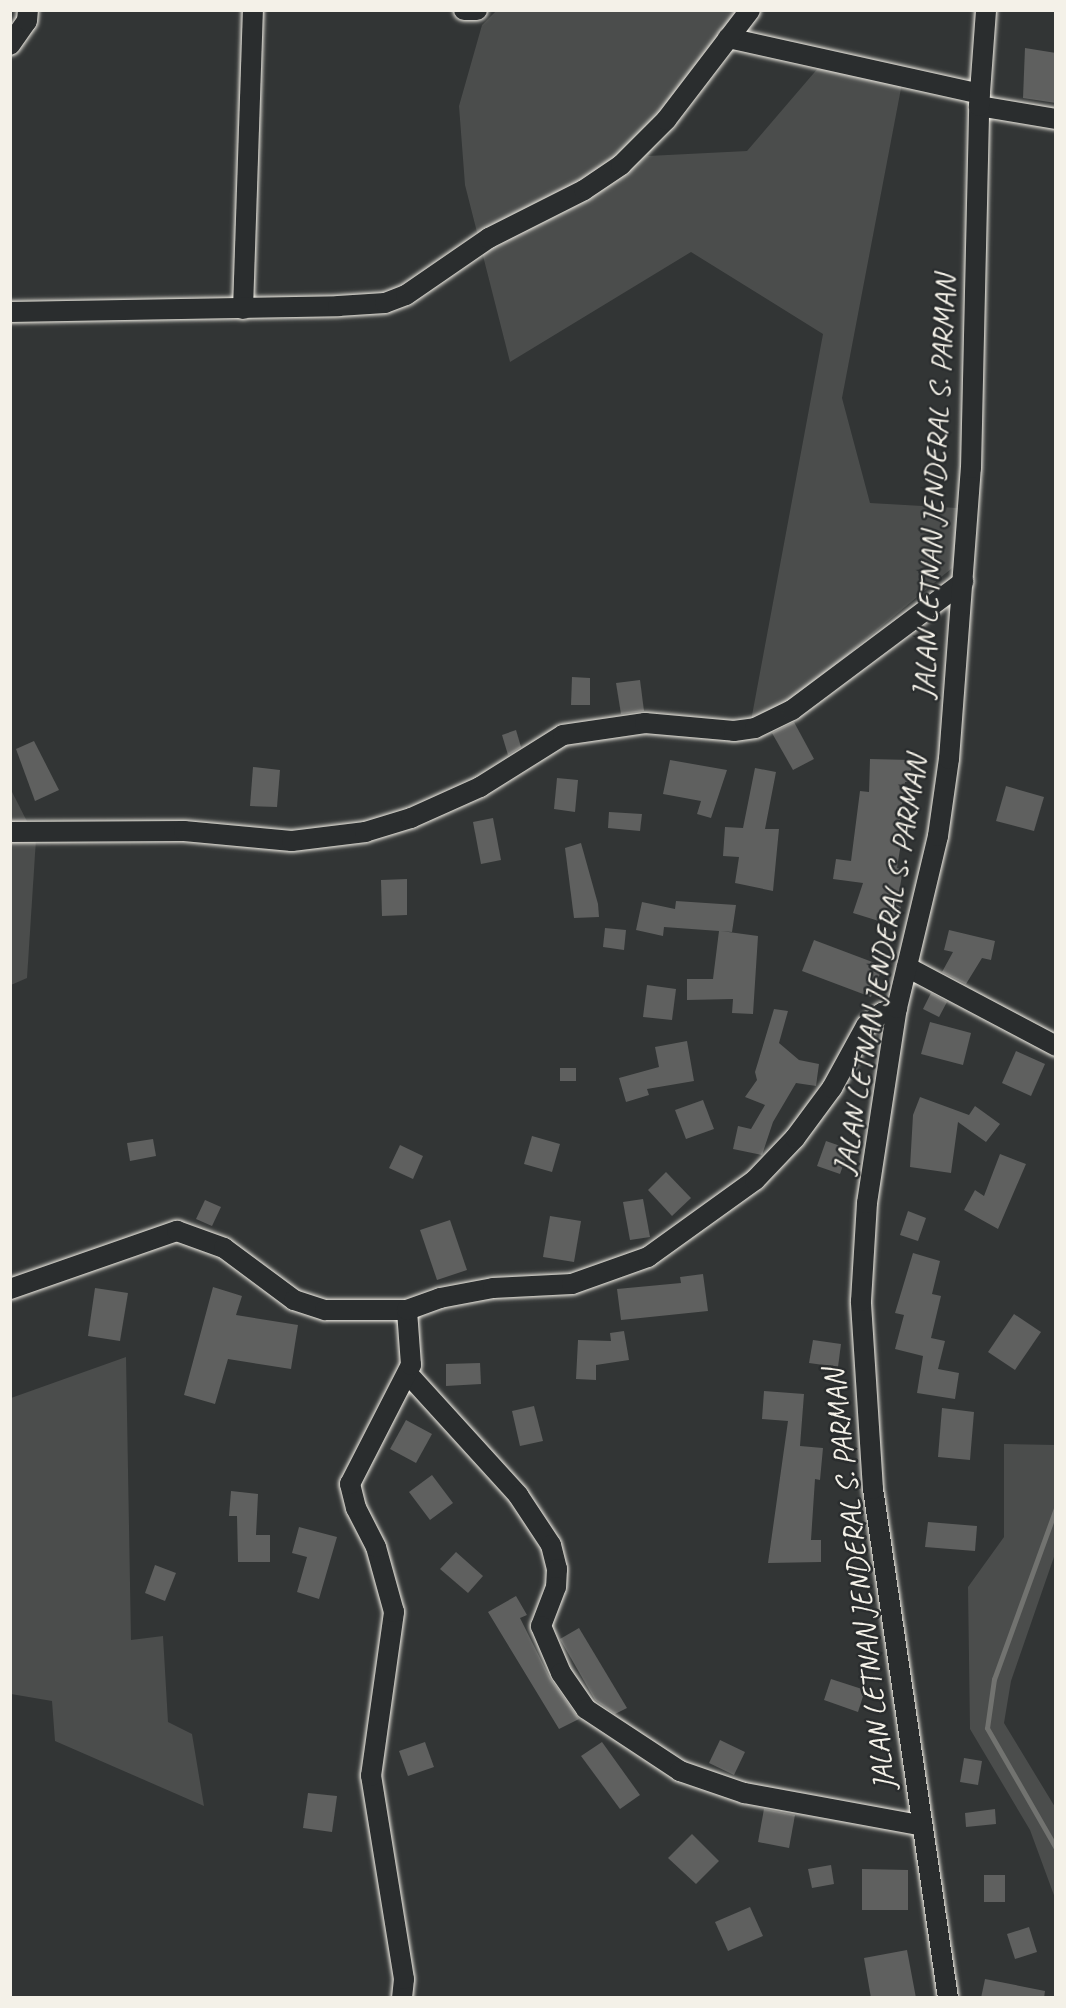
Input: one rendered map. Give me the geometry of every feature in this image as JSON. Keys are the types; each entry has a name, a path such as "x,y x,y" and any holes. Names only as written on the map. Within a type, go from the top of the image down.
{"street":[{"path":"10,45 27,21 28,10"},
{"path":"243,309 253,10"},
{"path":"464,10 477,10"},
{"path":"10,312 243,309 385,303 406,295 489,238 584,190 621,165 666,120 750,10"},
{"name":"JALAN LETNAN JENDERAL S. PARMAN","path":"948,1998 919,1826 873,1489 861,1301 867,1203 897,1008 938,836 949,759 971,468 980,100 986,10"},
{"path":"728,38 1056,119"},
{"path":"10,832 184,831 292,841 365,832 411,818 480,787 563,735 645,723 734,731 755,728 800,705 963,582"},
{"path":"907,968 1056,1046"},
{"path":"10,1289 177,1232 224,1248 294,1300 325,1310 407,1310 440,1298 493,1288 572,1284 648,1257 755,1180 795,1138 832,1088 866,1026 897,1008"},
{"path":"402,1998 404,1979 371,1776 394,1612 384,1571 350,1484 408,1374 412,1335 407,1310"},
{"path":"408,1374 518,1495 551,1545 558,1569 556,1587 541,1626 561,1673 586,1709 680,1771 744,1793 919,1826"}],"shaded area":[{"path":"496,11 761,11 711,68 648,156 747,151 819,67 903,78 842,398 870,503 975,509 969,554 748,737 823,334 691,252 510,362 465,185 459,106 482,25"},
{"path":"10,788 36,839 27,978 11,985"},
{"path":"126,1357 131,1640 163,1636 168,1722 192,1734 204,1806 55,1741 52,1701 11,1694 11,1398"},
{"path":"1004,1444 1055,1445 1055,1554 1011,1681 1004,1723 1055,1807 1055,1898 1030,1830 970,1729 968,1587 1004,1537"}],"building":[{"path":"1025,48 1056,53 1056,103 1023,98"},
{"path":"572,677 590,678 590,705 571,705"},
{"path":"640,680 644,711 621,714 616,683"},
{"path":"794,722 814,759 793,770 772,733"},
{"path":"516,730 521,747 508,755 502,735"},
{"path":"34,741 59,790 35,801 16,749"},
{"path":"870,759 911,760 911,782 905,782 897,842 901,843 897,868 903,869 897,905 901,907 895,926 853,913 863,883 833,879 836,859 851,861 860,791 869,792"},
{"path":"670,760 727,770 711,818 697,814 701,801 663,794"},
{"path":"253,767 280,770 277,807 250,806"},
{"path":"755,768 776,772 765,829 779,829 773,891 735,883 739,857 723,856 725,827 743,828"},
{"path":"557,778 578,780 575,812 554,809"},
{"path":"1006,786 1044,797 1034,831 996,821"},
{"path":"609,812 642,814 640,831 608,828"},
{"path":"493,818 501,860 481,864 473,822"},
{"path":"581,843 598,904 599,917 574,918 565,848"},
{"path":"407,879 407,915 382,916 381,880"},
{"path":"676,901 736,905 732,932 721,931 758,936 753,1014 732,1013 733,999 687,1000 687,979 713,979 719,931 664,927 663,936 636,930 642,902 675,909"},
{"path":"605,928 626,930 624,950 603,947"},
{"path":"949,930 995,941 991,960 982,958 966,984 942,972 953,952 944,950"},
{"path":"814,940 883,966 871,997 802,971"},
{"path":"647,985 676,989 672,1020 643,1017"},
{"path":"931,993 947,1002 939,1017 923,1009"},
{"path":"774,1009 788,1011 779,1043 799,1060 819,1064 816,1086 796,1083 773,1122 762,1155 733,1149 738,1126 751,1129 765,1105 745,1097 757,1080 755,1072"},
{"path":"930,1022 971,1033 963,1065 921,1054"},
{"path":"687,1041 694,1081 647,1089 649,1095 626,1102 619,1078 659,1067 655,1047"},
{"path":"1016,1051 1045,1064 1031,1096 1002,1083"},
{"path":"560,1068 576,1068 576,1081 560,1081"},
{"path":"920,1097 969,1115 975,1106 1000,1124 986,1142 958,1122 951,1173 910,1167 913,1115"},
{"path":"703,1100 714,1129 686,1139 675,1110"},
{"path":"532,1136 560,1144 552,1172 524,1164"},
{"path":"153,1139 156,1156 130,1161 127,1143"},
{"path":"826,1141 849,1149 840,1174 817,1166"},
{"path":"400,1145 423,1156 413,1179 389,1168"},
{"path":"1000,1154 1026,1164 998,1229 964,1210 975,1190 984,1196"},
{"path":"666,1172 691,1198 672,1216 648,1190"},
{"path":"643,1199 650,1237 630,1240 623,1202"},
{"path":"205,1200 221,1207 212,1226 196,1219"},
{"path":"908,1211 926,1218 918,1241 900,1235"},
{"path":"550,1216 581,1221 574,1262 543,1257"},
{"path":"450,1220 467,1270 437,1280 420,1230"},
{"path":"913,1253 940,1261 932,1294 941,1296 931,1338 945,1341 938,1369 959,1373 955,1399 917,1393 923,1356 895,1349 904,1315 895,1313"},
{"path":"703,1274 708,1311 621,1320 617,1289 681,1283 680,1277"},
{"path":"213,1287 242,1296 236,1315 298,1325 291,1369 228,1359 215,1404 184,1395"},
{"path":"95,1288 128,1293 120,1341 88,1336"},
{"path":"1014,1314 1041,1332 1015,1370 988,1352"},
{"path":"624,1331 629,1360 596,1365 596,1380 576,1379 578,1340 611,1341 610,1333"},
{"path":"813,1340 841,1344 838,1367 809,1363"},
{"path":"480,1363 481,1384 446,1386 446,1364"},
{"path":"764,1391 804,1394 800,1446 823,1448 820,1480 815,1479 811,1540 821,1540 821,1562 768,1563 788,1421 762,1419"},
{"path":"534,1406 543,1441 520,1446 512,1411"},
{"path":"942,1408 974,1412 970,1460 938,1457"},
{"path":"406,1420 432,1434 416,1463 390,1449"},
{"path":"432,1475 453,1503 430,1520 409,1492"},
{"path":"231,1491 258,1494 256,1535 270,1535 270,1562 238,1562 237,1516 229,1516"},
{"path":"928,1522 977,1526 975,1551 925,1547"},
{"path":"299,1527 337,1537 319,1599 297,1592 307,1557 292,1553"},
{"path":"456,1552 483,1576 468,1593 440,1569"},
{"path":"155,1565 176,1573 165,1601 145,1593"},
{"path":"516,1596 527,1615 520,1618 550,1678 579,1719 559,1729 488,1612"},
{"path":"579,1628 627,1708 615,1714 595,1700 560,1639"},
{"path":"831,1679 865,1690 858,1712 824,1700"},
{"path":"720,1740 745,1752 734,1775 709,1763"},
{"path":"425,1742 434,1767 408,1776 399,1751"},
{"path":"602,1742 640,1795 620,1809 581,1756"},
{"path":"964,1758 982,1761 978,1785 960,1782"},
{"path":"308,1793 337,1796 332,1832 303,1828"},
{"path":"764,1809 795,1815 789,1848 758,1842"},
{"path":"995,1809 996,1824 966,1827 965,1813"},
{"path":"692,1834 719,1861 696,1884 668,1858"},
{"path":"831,1865 834,1884 812,1888 808,1869"},
{"path":"862,1869 908,1870 908,1910 862,1910"},
{"path":"984,1875 1005,1875 1005,1902 984,1902"},
{"path":"750,1907 763,1936 728,1951 715,1922"},
{"path":"1029,1927 1037,1952 1015,1959 1007,1934"},
{"path":"907,1950 916,1998 871,1998 864,1958"},
{"path":"985,1979 1045,1991 1044,1998 981,1998"}],"waterway":[{"path":"1056,1508 994,1679 987,1728 1056,1848"}]}
